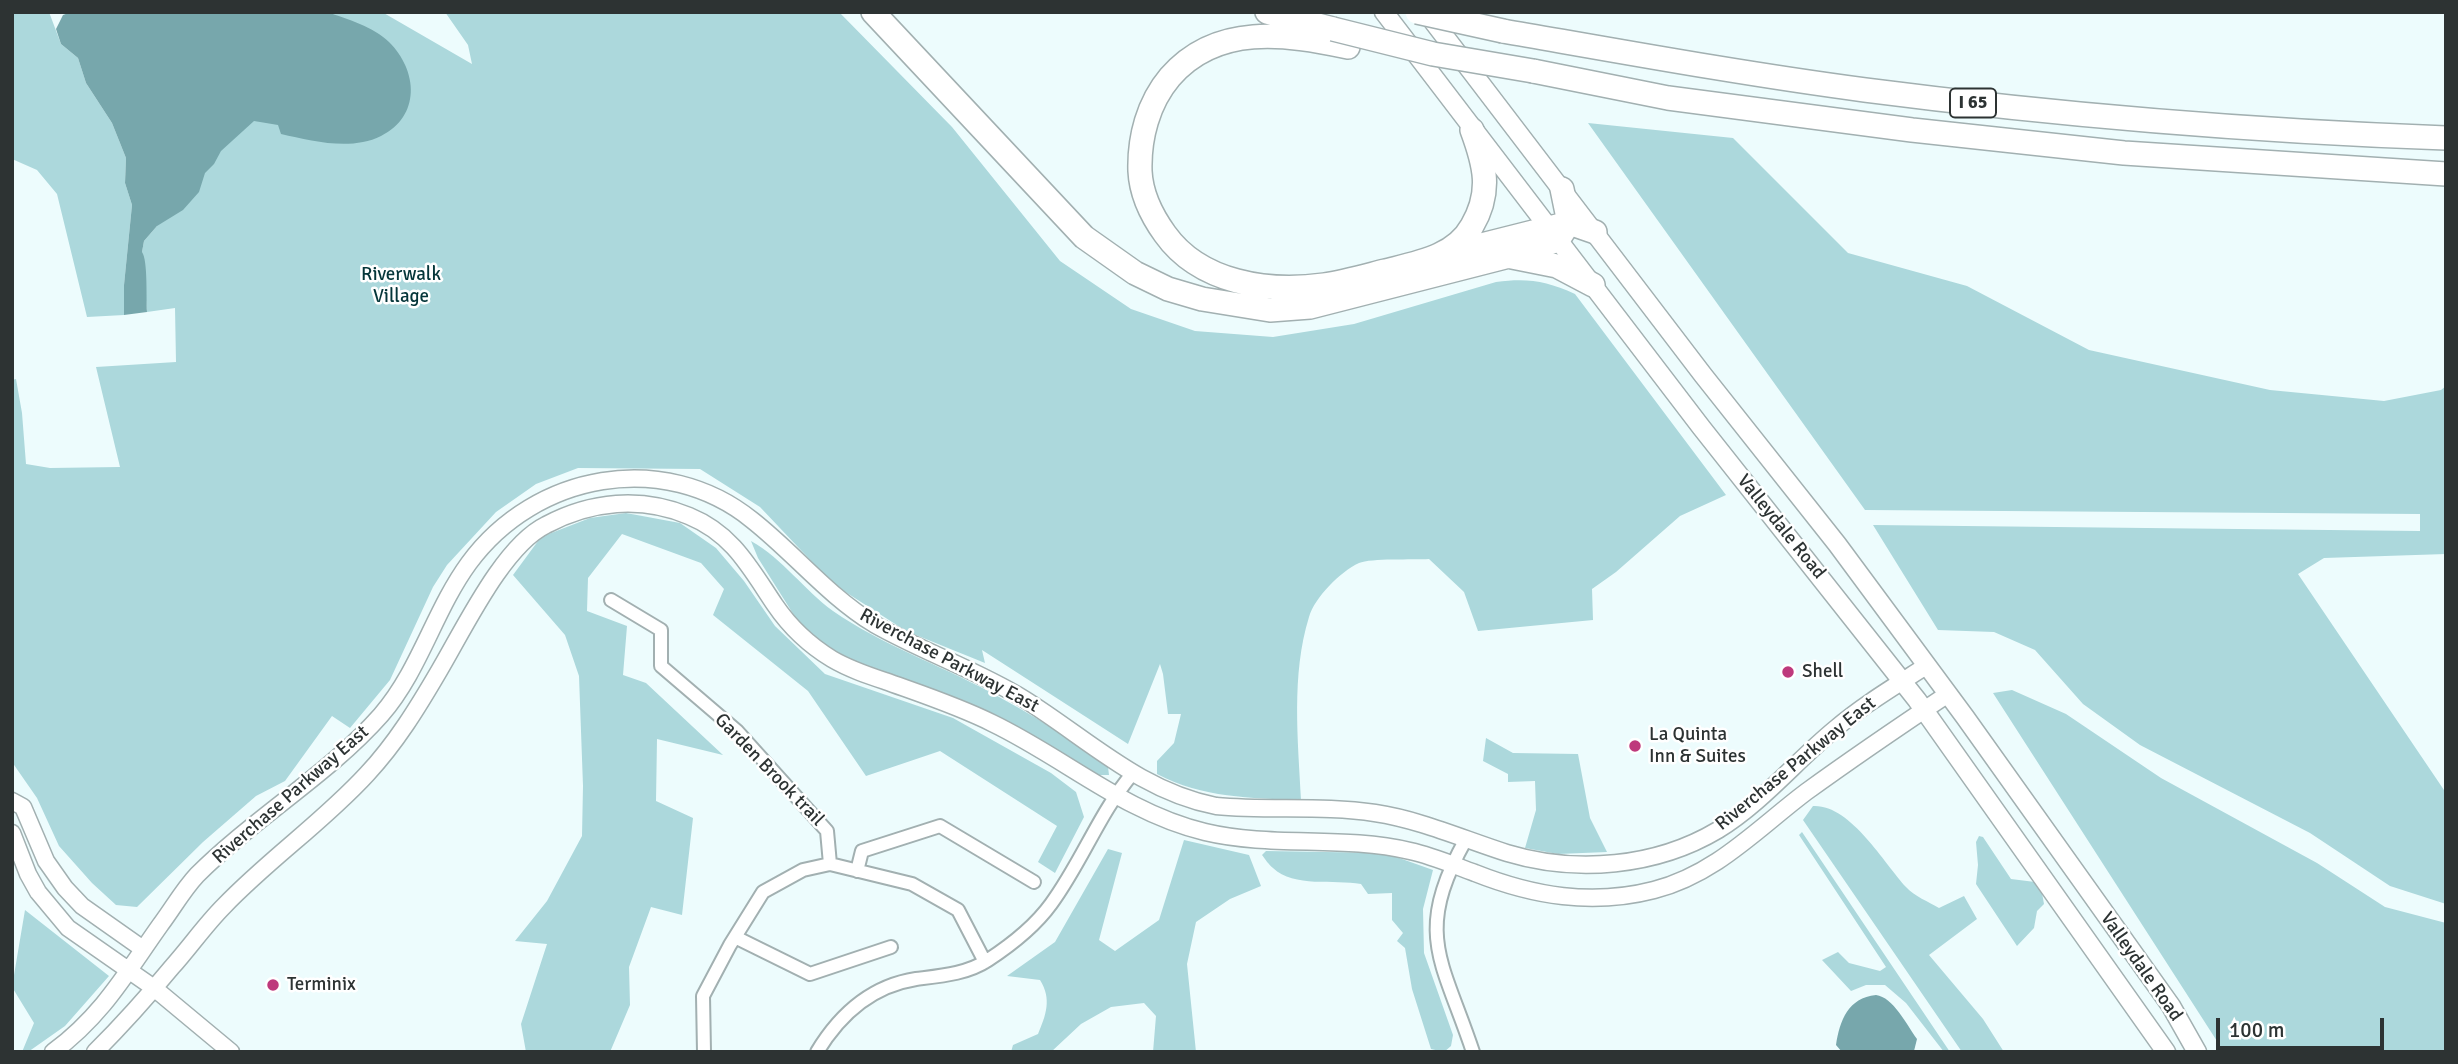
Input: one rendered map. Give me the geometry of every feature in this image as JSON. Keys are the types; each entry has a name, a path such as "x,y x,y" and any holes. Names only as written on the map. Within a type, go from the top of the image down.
{"highway":[{"path":"873,12 1084,237 1135,273 1168,289 1202,299 1270,310 1292,310 1509,256 1558,230"},
{"name":"I 65","path":"1267,12 1337,37 1668,97 1925,132 2124,153 2446,174"},
{"name":"I 65","path":"1417,12 1503,32 1771,77 2034,110 2253,129 2446,138"},
{"path":"1337,37 1260,35 1235,39 1198,55 1172,75 1154,102 1141,141 1141,177 1144,193 1157,223 1181,252 1204,268 1237,281 1274,287 1336,283 1443,254 1558,230 1595,232"},
{"path":"1443,254 1472,227 1482,200 1485,172 1472,130"},
{"path":"1558,230 1562,189"},
{"path":"1509,256 1557,266 1592,285"}],"main road":[{"name":"Valleydale Road","path":"1384,12 1472,130 1558,230 1592,285 1708,436 1903,681 2166,1052"},
{"name":"Valleydale Road","path":"1426,12 1703,375 1837,544 2171,1006 2197,1052"}],"street":[{"name":"Riverchase Parkway East","path":"53,1052 93,1018 195,878 236,839 345,751 384,711 413,668 462,573 492,536 530,508 560,494 605,479 650,478 676,482 729,503 753,520 860,615 1009,690 1133,773 1170,793 1206,804 1234,807 1373,813 1420,822 1525,858 1581,865 1626,862 1676,849 1717,830 1738,816 1834,730 1926,666"},
{"name":"Riverchase Parkway East","path":"95,1052 225,904 340,802 384,755 420,704 495,577 517,546 548,523 600,505 622,503 656,506 704,522 734,547 756,573 785,619 812,646 842,664 995,724 1114,796 1162,819 1220,835 1254,840 1394,847 1424,854 1521,889 1571,898 1616,897 1673,884 1724,859 1856,755 1948,694"},
{"name":"Garden Brook trail","path":"611,600 661,630 661,666 737,731 827,831 830,864"},
{"path":"817,1052 842,1017 872,994 900,982 963,971 985,962 1032,925 1050,905 1114,796 1133,773"},
{"path":"12,801 23,807 46,861 65,888 82,906 143,949"},
{"path":"857,871 862,851 940,826 1034,882"},
{"path":"12,833 28,874 48,907 68,928 154,988 231,1052"},
{"path":"1466,838 1452,864 1438,904 1437,947 1442,971 1473,1052"},
{"path":"705,1052 703,996 763,892 803,870 830,864 912,884 958,910 985,962"},
{"path":"735,937 810,974 891,947"}],"green space":[{"path":"12,12 49,12 61,44 78,58 86,83 112,123 126,158 125,183 132,205 124,285 124,315 87,317 57,194 37,170 12,159"},
{"name":"Riverwalk Village","path":"167,12 382,12 472,64 468,45 445,12 839,12 952,127 1060,261 1131,309 1195,331 1273,337 1354,324 1496,282 1518,280 1555,286 1575,294 1726,495 1680,516 1616,572 1592,589 1593,620 1478,631 1464,592 1429,559 1365,561 1344,572 1329,586 1312,609 1303,639 1297,708 1301,800 1209,792 1157,774 1157,761 1174,743 1181,714 1168,714 1160,664 1128,744 982,650 985,663 906,631 833,584 760,507 700,469 578,468 536,484 496,512 447,565 433,587 390,680 350,728 332,716 285,781 256,796 203,842 137,907 116,905 59,846 37,798 12,762 12,380 16,379 22,413 26,464 50,468 120,467 96,367 176,362 175,308 147,312 142,252 144,241 157,226"},
{"path":"1588,123 1733,138 1848,253 1967,286 2089,350 2270,390 2384,401 2441,390 2446,386 2446,554 2324,558 2298,574 2446,793 2446,904 2390,886 2310,833 2140,745 2083,704 2035,650 1994,632 1938,630 1873,525 2420,531 2420,514 1865,510"},
{"path":"626,513 680,523 716,548 744,581 775,626 825,674 953,718 1051,773 1076,792 1084,817 1055,873 1038,862 1057,826 940,751 866,776 808,691 713,615 724,589 701,563 622,534 588,578 587,611 627,626 623,675 646,683 723,755 657,739 656,801 693,818 682,915 651,907 629,967 630,1005 610,1052 526,1052 521,1024 547,944 515,941 547,901 582,836 583,786 579,676 565,635 513,575 541,537 590,518"},
{"path":"751,541 763,548 833,611 871,634 970,682 1036,718 1108,767 1109,775 1099,775 989,714 833,652 797,620 758,558"},
{"path":"2012,690 2066,714 2161,778 2317,863 2385,907 2446,923 2446,1052 2224,1052 1993,693"},
{"path":"1486,738 1513,753 1578,754 1590,818 1607,852 1558,854 1525,848 1536,810 1535,781 1508,782 1508,774 1483,761"},
{"path":"1813,806 1827,808 1853,824 1906,887 1917,896 1939,908 1964,896 1977,919 1929,955 1983,1019 2004,1052 1962,1052 1803,820"},
{"path":"1802,832 1950,1052 1944,1052 1906,1003 1885,985 1866,985 1851,991 1822,960 1838,952 1849,963 1880,971 1886,967 1799,835"},
{"path":"1979,836 1983,837 2011,879 2035,882 2042,893 2044,904 2037,911 2034,928 2017,946 1976,884 1976,842"},
{"path":"1184,840 1249,855 1261,886 1230,899 1196,922 1187,964 1196,1052 1153,1052 1156,1016 1144,1003 1111,1007 1081,1024 1051,1052 1011,1052 1013,1045 1038,1034 1047,1000 1040,980 1007,976 1055,942 1108,849 1122,853 1099,940 1115,951 1159,920"},
{"path":"1266,851 1385,853 1433,870 1423,909 1424,953 1453,1035 1451,1046 1444,1052 1431,1049 1412,989 1405,948 1397,941 1403,933 1392,920 1392,893 1368,894 1361,884 1292,878 1270,865 1262,855"},
{"path":"25,910 109,976 65,1026 28,1052 22,1052 34,1023 12,987"}],"shaded area":[{"path":"71,12 327,12 368,28 389,42 406,66 411,92 409,105 394,127 381,136 357,143 318,142 293,137 281,134 278,125 254,121 221,151 205,173 199,192 183,210 157,226 144,241 142,252 146,271 147,312 124,315 124,285 132,205 125,183 126,158 112,123 86,83 78,58 61,44 56,29 63,15"},
{"path":"1876,995 1894,1006 1904,1019 1917,1039 1914,1051 1842,1052 1836,1045 1847,1012 1858,1001"}],"place":[{"name":"Shell","path":"1788,672"},
{"name":"La Quinta Inn & Suites","path":"1635,746"},
{"name":"Terminix","path":"273,985"}]}
